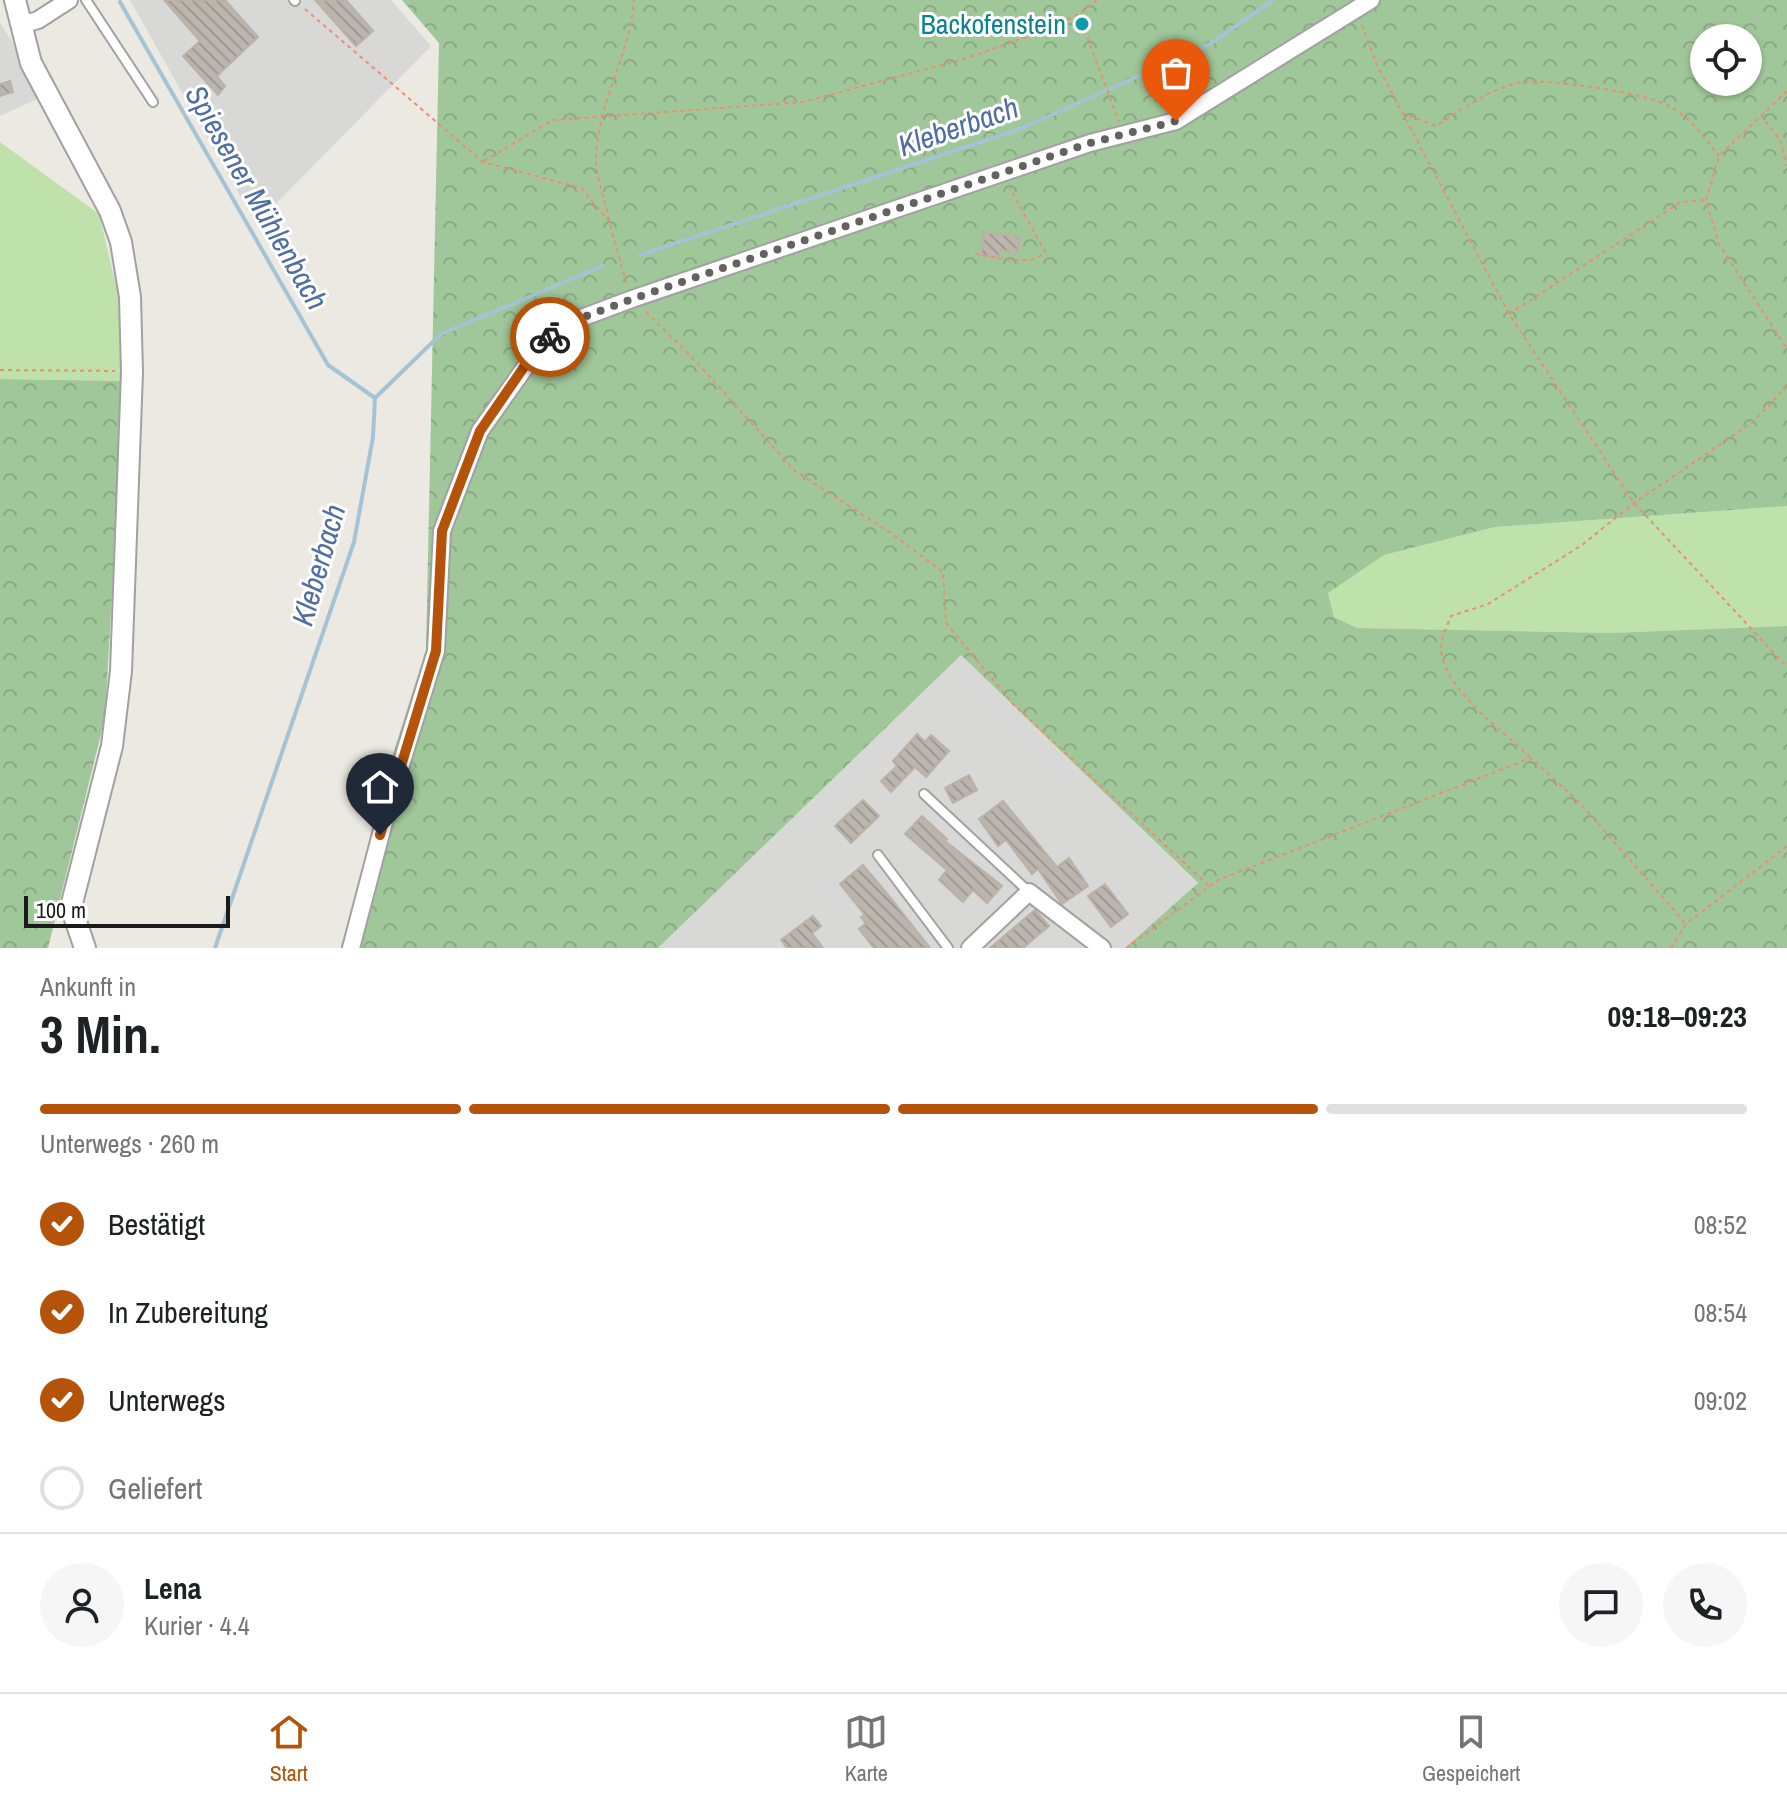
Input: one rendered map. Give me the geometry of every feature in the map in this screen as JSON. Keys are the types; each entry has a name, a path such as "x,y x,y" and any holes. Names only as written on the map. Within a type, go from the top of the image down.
{"street":[{"path":"15,0 41,85 97,183 121,242 130,297 132,372 118,710 107,772 71,907 85,948"},
{"path":"21,25 38,20 69,0"},
{"path":"351,948 388,807 436,651 442,531 480,431 541,345 568,323 632,299 1090,143 1176,121 1364,4"},
{"path":"970,948 1029,892 1102,948"}],"lane":[{"path":"86,0 153,102"},
{"path":"924,794 1029,892"},
{"path":"878,855 948,948"}],"path":[{"path":"294,0 483,162 581,188 609,221"},
{"path":"634,0 620,68 604,114 595,161 632,299 689,354 795,471 891,533 943,572 946,623 1013,704 1209,886"},
{"path":"483,162 553,120 803,102 961,60 1079,14 1097,0"},
{"path":"1364,4 1376,63 1509,314 1634,503 1787,667"},
{"path":"1079,14 1124,135"},
{"path":"1401,113 1436,126 1465,107 1518,82 1598,88 1665,103 1694,122 1719,156"},
{"path":"1787,91 1719,156 1706,200 1719,244 1787,349"},
{"path":"1761,115 1780,140 1787,166"},
{"path":"975,254 1029,260 1040,258 1045,252 1002,173"},
{"path":"1509,314 1681,202 1706,200"},
{"path":"0,370 132,372"},
{"path":"1686,924 1580,803 1478,709 1446,674 1441,642 1451,616 1488,604 1582,545 1634,503 1752,423 1787,386"},
{"path":"1126,948 1209,886 1531,758"},
{"path":"1671,948 1686,924 1787,846"}],"shaded area":[{"path":"130,0 391,0 431,46 256,224"},
{"path":"0,23 46,95 0,116"},
{"path":"961,654 1198,884 1125,948 658,948"}],"green space":[{"path":"402,0 1787,0 1787,506 1495,527 1384,555 1328,593 1334,617 1357,628 1609,633 1787,626 1787,948 1125,948 1198,883 961,655 658,948 341,948 367,868 380,795 426,650 439,43"},
{"path":"0,142 99,214 118,294 124,381 0,379"},
{"path":"0,379 124,381 105,718 48,948 0,948"},
{"path":"1787,506 1787,626 1609,633 1357,628 1334,617 1328,593 1384,555 1495,527"}],"building":[{"path":"164,0 225,0 258,37 217,76 225,86 218,95 183,56 200,41"},
{"path":"315,0 346,0 373,31 356,46"},
{"path":"10,81 13,92 0,96 0,84"},
{"path":"984,232 1020,237 1017,253 1000,250 999,258 981,255"},
{"path":"917,734 925,742 931,735 949,751 926,777 915,767 891,792 881,781 897,766 893,761"},
{"path":"969,775 977,790 953,803 945,788"},
{"path":"863,800 879,816 851,843 835,826"},
{"path":"1003,801 1057,867 1069,858 1088,886 1062,904 1038,869 1032,874 1006,840 998,846 979,819"},
{"path":"922,816 947,839 945,841 1002,886 987,903 973,890 963,902 939,880 947,870 905,834"},
{"path":"863,865 930,948 874,948 859,929 866,923 861,917 865,915 840,884"},
{"path":"1105,884 1128,914 1111,927 1088,896"},
{"path":"1035,910 1049,926 1023,948 990,948"},
{"path":"813,916 821,926 812,933 823,948 787,948 781,940"}],"waterway":[{"name":"Kleberbach","path":"640,255 1018,130 1210,44 1273,0"},
{"name":"Spiesener Mühlenbach","path":"120,2 328,365 375,398"},
{"name":"Kleberbach","path":"215,948 354,542 373,437 375,398 441,334 603,266"}],"way so far":[{"path":"550,337 568,323 632,299 1090,143 1176,121"}],"place":[{"name":"Backofenstein","path":"1082,24"}],"route":[{"path":"380,835 436,651 442,531 480,431 512,382 550,337"}]}
